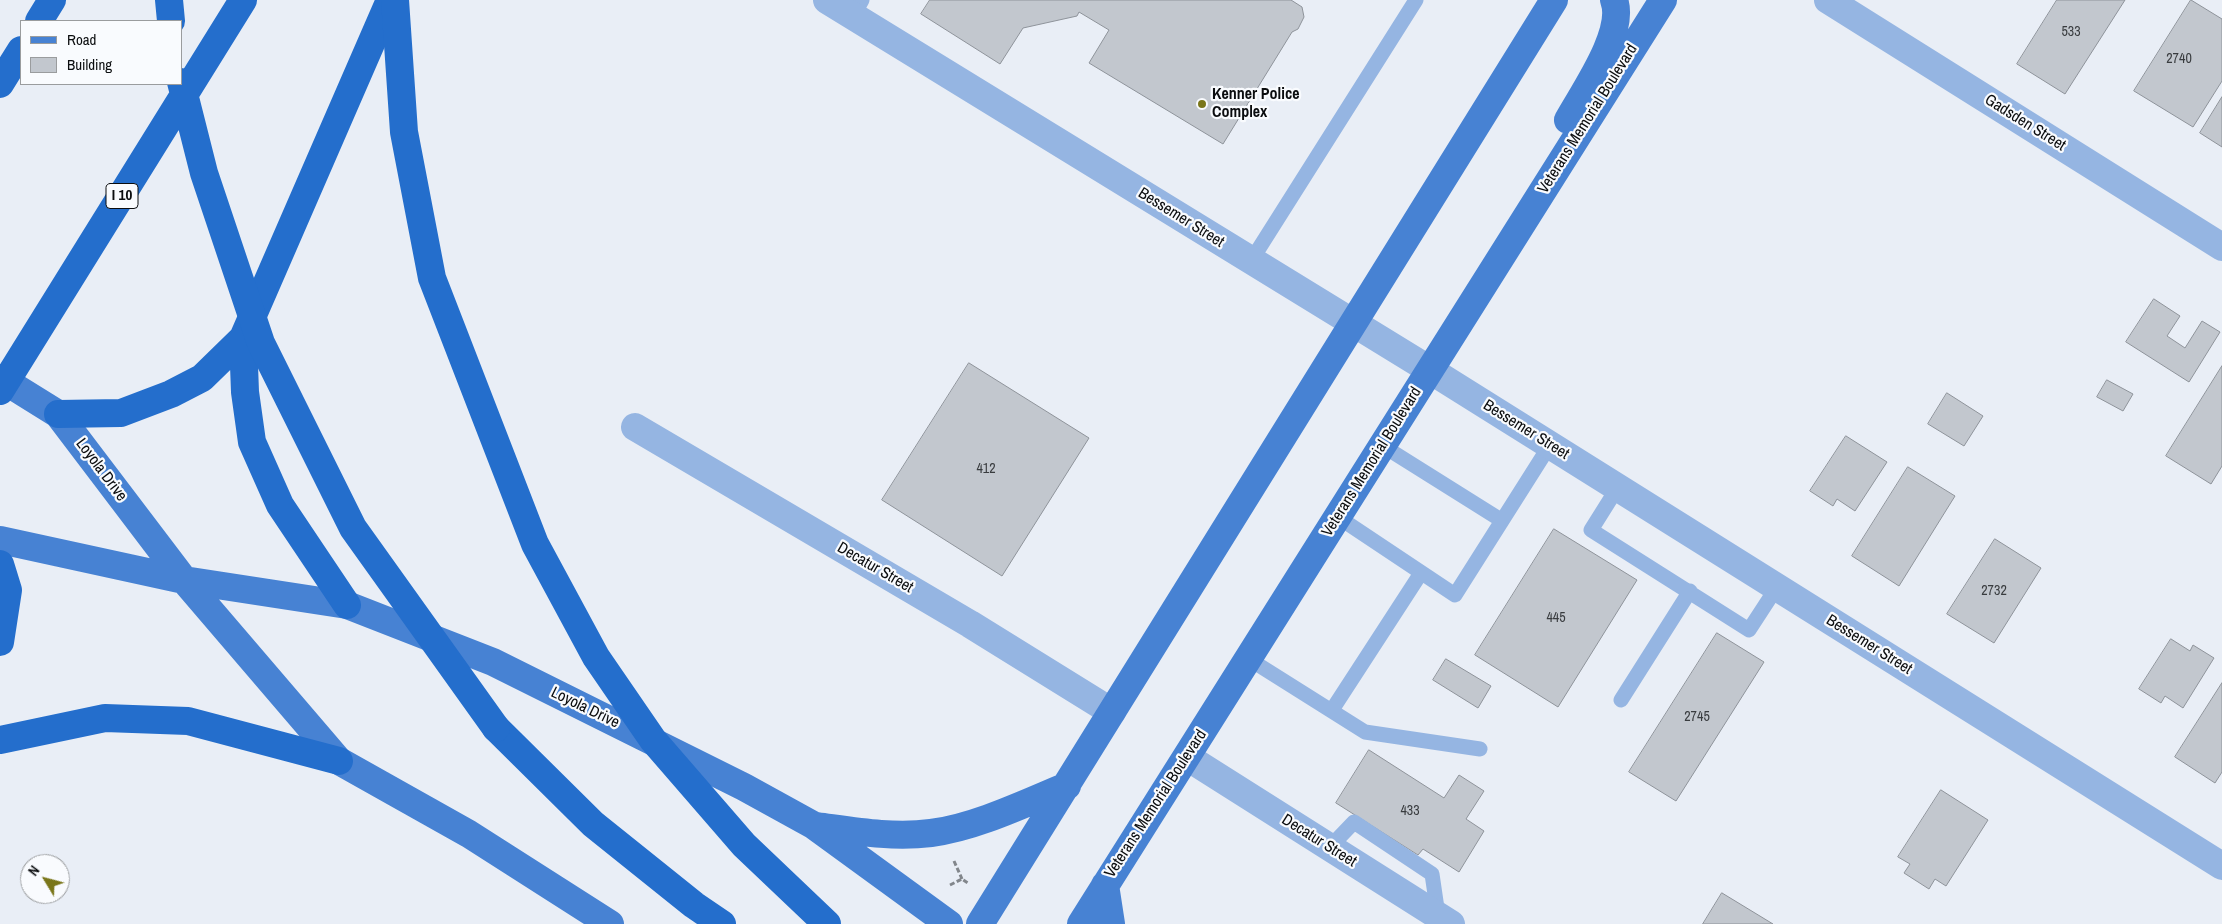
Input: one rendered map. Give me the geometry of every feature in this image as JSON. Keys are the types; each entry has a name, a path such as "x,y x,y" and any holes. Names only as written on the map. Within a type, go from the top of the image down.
{"highway":[{"path":"40,20 52,0"},
{"path":"169,0 171,20"},
{"name":"I 10","path":"0,391 243,0"},
{"path":"58,414 121,413 171,394 202,378 243,338 390,0"},
{"path":"395,0 404,132 432,278 535,544 596,657 653,740 744,845 827,924"},
{"path":"0,84 20,52"},
{"path":"182,85 204,173 261,343 353,528 496,728 593,824 694,905 722,924"},
{"path":"243,338 245,392 252,442 280,504 347,605"},
{"path":"0,564 8,590 0,642"},
{"path":"0,740 105,718 188,721 339,761"}],"main road":[{"path":"980,924 1554,0"},
{"path":"1502,256 1612,38 1617,8 1614,0"},
{"name":"Veterans Memorial Boulevard","path":"1081,924 1663,0"},
{"name":"Loyola Drive","path":"0,378 58,414 184,580 339,761 469,834 610,924"},
{"name":"Loyola Drive","path":"0,540 184,580 347,605 493,662 744,787 813,825 950,924"},
{"path":"813,825 888,835 932,833 993,816 1067,786"},
{"path":"1105,885 1111,924"}],"street":[{"name":"Bessemer Street","path":"827,0 858,8 1250,261 1430,370 2222,866"},
{"name":"Gadsden Street","path":"1828,0 2222,246"},
{"name":"Decatur Street","path":"635,427 970,624 1112,712"},
{"name":"Decatur Street","path":"1187,757 1445,920"}],"lane":[{"path":"1250,261 1416,0"},
{"path":"1338,517 1454,595 1550,445"},
{"path":"1383,446 1501,520"},
{"path":"1618,488 1591,530 1749,630 1777,587"},
{"path":"1332,710 1421,573"},
{"path":"1621,700 1690,591"},
{"path":"1249,659 1365,732 1480,749"}],"path":[{"path":"952,857 962,879 975,888"},
{"path":"948,886 962,879"}],"building":[{"name":"Kenner Police Complex","path":"930,0 1291,0 1302,7 1304,17 1298,29 1292,32 1223,144 1089,63 1109,30 1079,12 1077,16 1023,28 1000,64 921,14"},
{"path":"2057,0 2125,0 2065,94 2017,64"},
{"path":"2191,0 2222,19 2222,81 2193,127 2134,91"},
{"path":"2222,97 2222,147 2200,133"},
{"path":"2154,299 2180,316 2167,336 2185,348 2202,321 2220,332 2189,382 2126,342"},
{"path":"969,363 1089,438 1002,576 882,500"},
{"path":"2222,366 2222,466 2211,484 2166,456"},
{"path":"2107,380 2133,394 2123,411 2097,397"},
{"path":"1947,393 1983,416 1964,446 1928,424"},
{"path":"1846,436 1887,462 1855,511 1837,499 1833,506 1810,491"},
{"path":"1908,467 1955,496 1899,586 1852,556"},
{"path":"1554,529 1637,580 1558,707 1475,655"},
{"path":"1995,539 2041,568 1994,643 1947,614"},
{"path":"1717,633 1764,662 1676,801 1629,772"},
{"path":"2171,639 2190,651 2193,645 2214,658 2183,708 2165,696 2161,703 2139,689"},
{"path":"1446,659 1491,686 1478,708 1433,680"},
{"path":"2222,683 2222,772 2215,783 2175,757"},
{"path":"1369,750 1444,798 1459,775 1484,791 1466,819 1484,831 1459,872 1423,849 1418,855 1336,803"},
{"path":"1941,790 1988,820 1946,886 1935,879 1929,889 1904,873 1910,864 1898,857"},
{"path":"1722,893 1773,924 1703,924"}],"place":[{"name":"Kenner Police Complex","path":"1202,104"}]}
